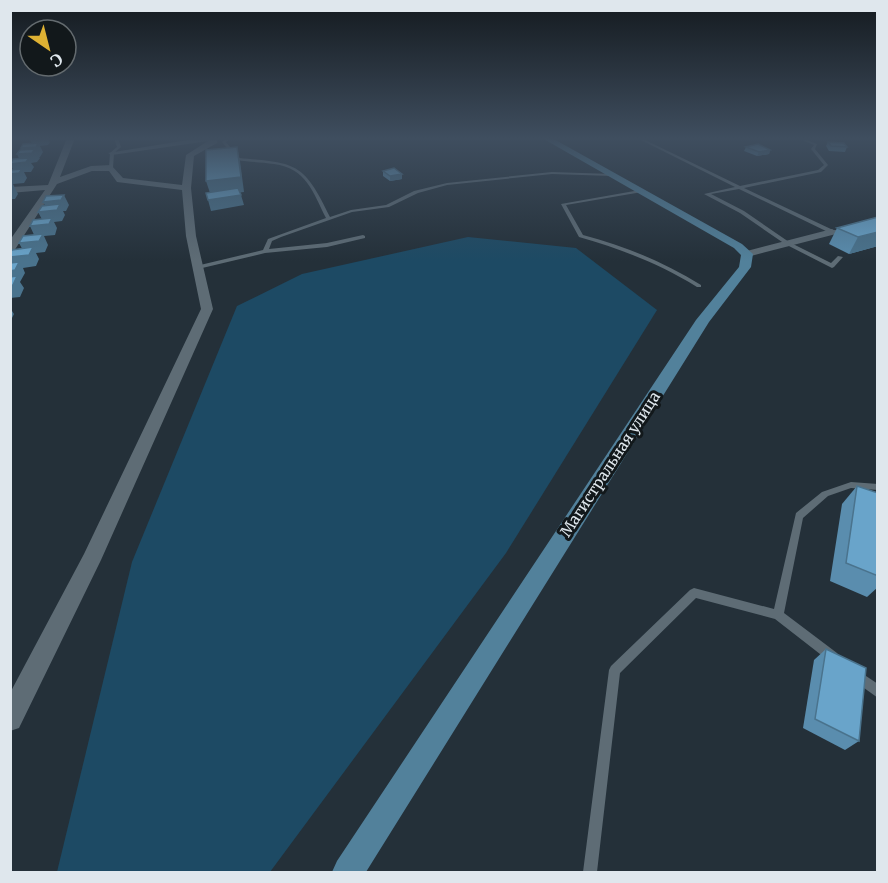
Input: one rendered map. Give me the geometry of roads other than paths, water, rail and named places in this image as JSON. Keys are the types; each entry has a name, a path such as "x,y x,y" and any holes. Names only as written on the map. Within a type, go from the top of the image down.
{"street":[{"path":"10,249 54,179"},
{"path":"10,190 52,185 66,179"},
{"path":"120,179 186,188"},
{"path":"10,720 92,560 207,309 191,236 187,179"},
{"path":"620,179 738,246 747,254 838,231"},
{"name":"Магистральная улица","path":"348,873 704,320 745,267 747,254"}],"lane":[{"path":"308,179 312,184 328,219"},
{"path":"265,251 270,240 351,211 387,206 416,192 479,179"},
{"path":"724,179 838,231"},
{"path":"777,179 706,194 742,212 787,243 832,266 840,257"},
{"path":"640,190 563,204 581,236 628,248 667,265 699,286"},
{"path":"198,267 265,251 327,245 363,237"},
{"path":"778,615 799,516 825,494 851,485 878,488"},
{"path":"590,873 615,670 694,593 778,615 878,692"}]}
